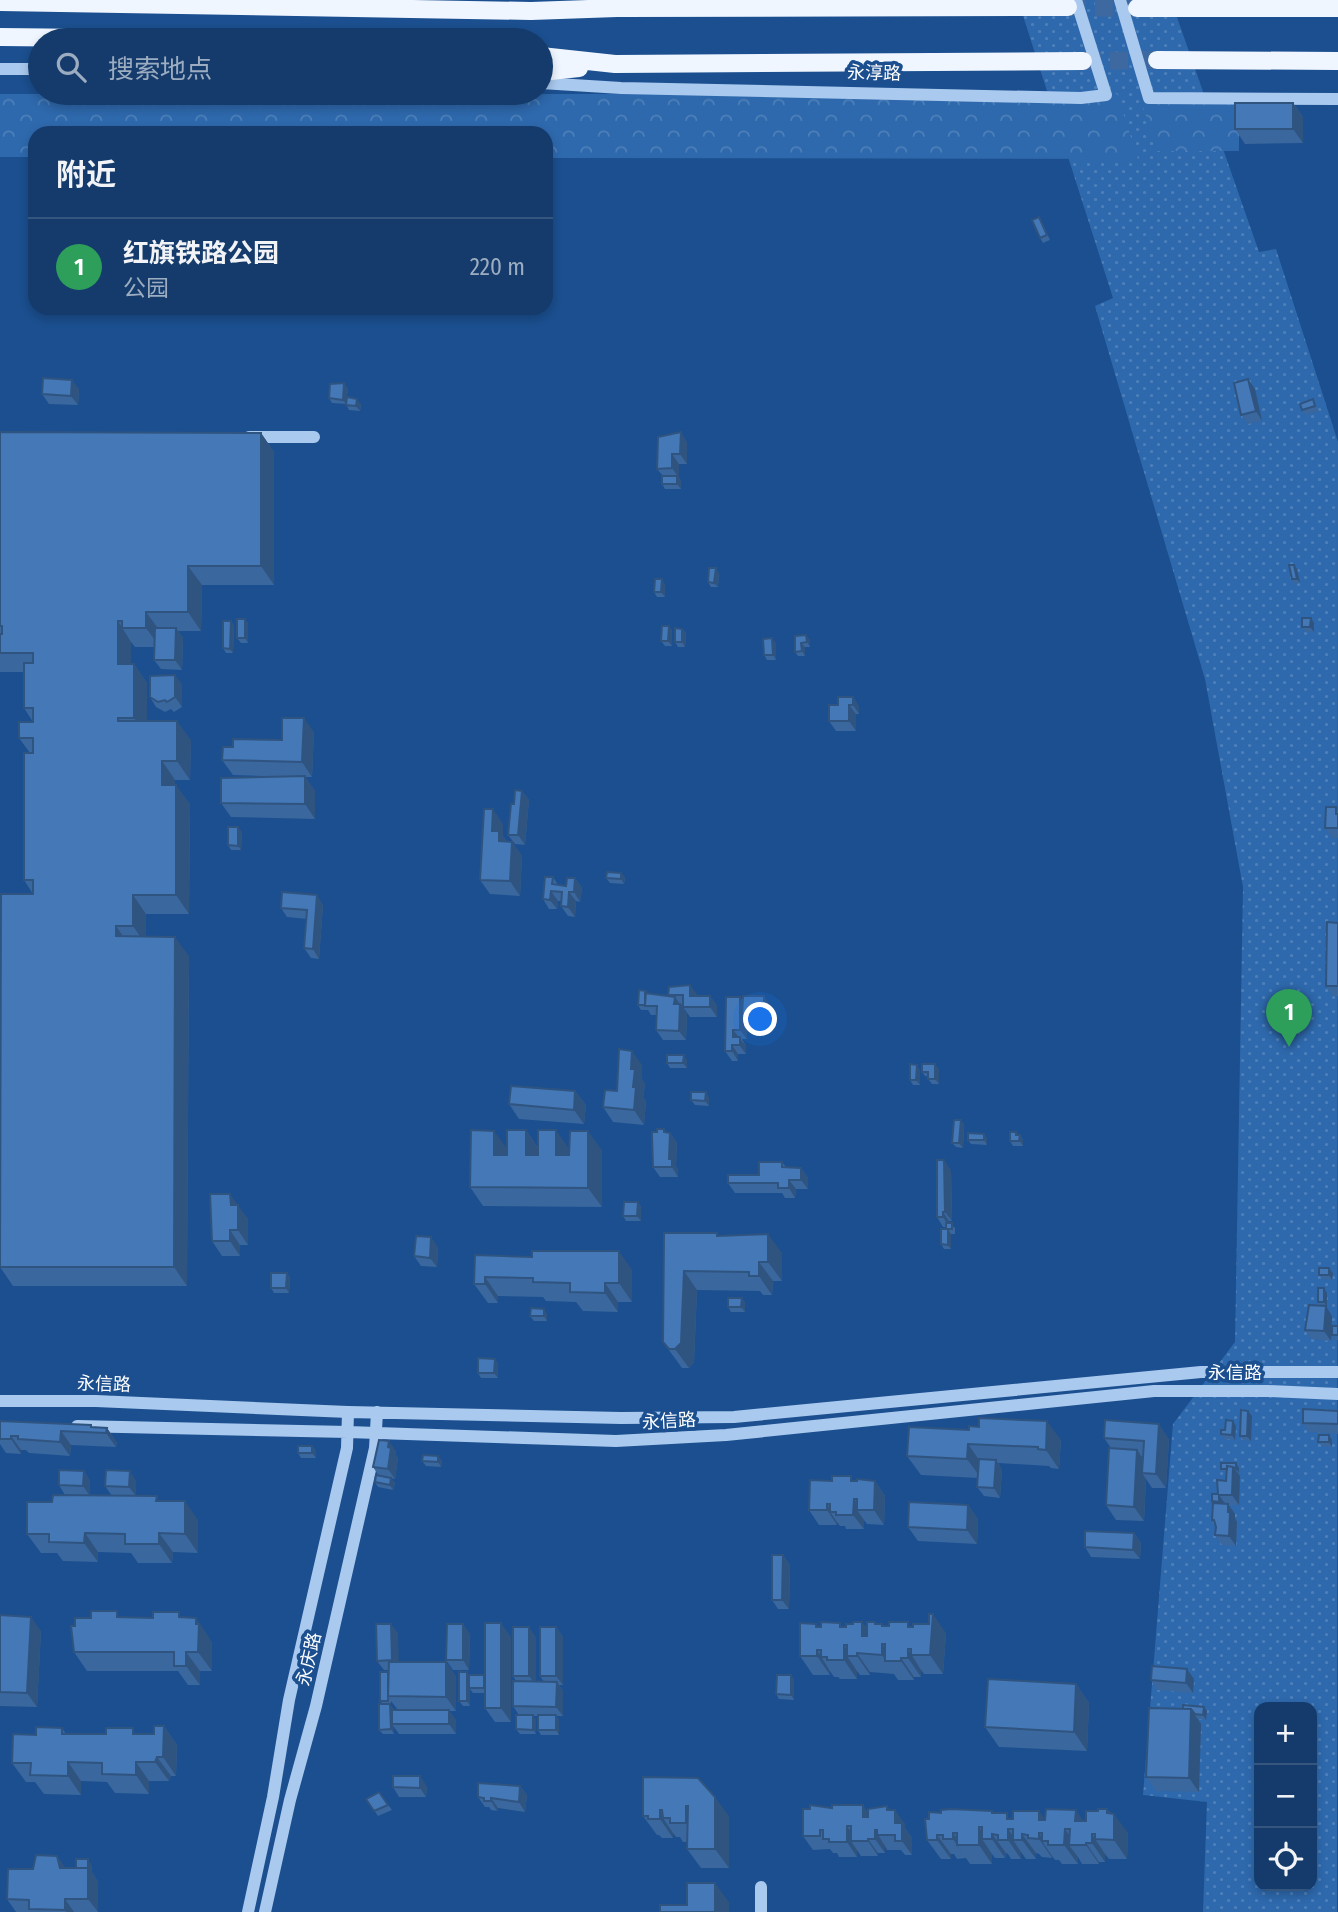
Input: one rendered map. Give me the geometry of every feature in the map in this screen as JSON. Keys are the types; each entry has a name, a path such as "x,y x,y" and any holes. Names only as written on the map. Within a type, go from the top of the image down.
{"main road":[{"path":"598,0 617,8"},
{"name":"永淳路","path":"0,2 531,10 1072,4"},
{"path":"1137,8 1338,8"},
{"path":"0,37 28,37"},
{"name":"永淳路","path":"553,57 615,64 1083,61"},
{"path":"1157,60 1338,61"},
{"path":"553,71 615,64"}],"street":[{"path":"1120,0 1149,98 1338,99"},
{"name":"永淳路","path":"553,84 648,89 1081,98 1106,95 1072,4"},
{"path":"0,69 28,69"},
{"path":"232,436 314,437"},
{"name":"永信路","path":"0,1401 96,1401 348,1412 621,1418 734,1417 1153,1376 1338,1372"},
{"name":"永信路","path":"69,1426 641,1441 726,1435 1154,1391 1338,1394"},
{"name":"永庆路","path":"248,1912 274,1797 289,1700 347,1448 348,1412"},
{"name":"永庆路","path":"265,1912 290,1800 320,1693 375,1448 377,1412"},
{"path":"761,1886 761,1912"}],"green space":[{"path":"1018,0 1171,0 1259,252 1276,249 1338,442 1337,1912 1203,1912 1207,1802 1143,1795 1173,1424 1235,1342 1243,887 1205,679 1095,306 1113,298"},
{"path":"1138,91 1239,94 1239,151 1157,151"},
{"path":"0,94 28,94 28,105 553,105 553,94 1117,94 1138,159 553,158 553,126 28,126 28,157 0,157"}],"building":[{"path":"1235,103 1293,103 1293,129 1235,129"},
{"path":"1039,217 1047,235 1040,238 1032,220"},
{"path":"43,378 72,380 71,396 42,394"},
{"path":"1248,379 1256,411 1241,415 1234,383"},
{"path":"344,383 343,400 329,398 330,384"},
{"path":"347,397 357,399 356,406 346,405"},
{"path":"1313,399 1315,406 1302,410 1300,404"},
{"path":"0,432 261,433 261,566 188,566 188,612 146,612 146,628 122,628 122,621 118,621 118,664 134,664 134,718 118,718 118,721 177,721 177,761 162,761 162,785 176,785 176,895 133,895 133,926 116,926 116,936 175,937 174,1267 0,1267 1,894 33,894 33,880 24,880 24,753 33,753 33,738 19,738 19,722 33,722 33,708 24,708 24,663 33,663 33,653 0,653"},
{"path":"681,432 680,454 672,454 672,468 657,469 658,437"},
{"path":"662,476 677,476 677,484 662,484"},
{"path":"1289,565 1294,565 1297,579 1292,579"},
{"path":"709,568 716,568 714,583 708,582"},
{"path":"655,579 662,579 661,592 654,592"},
{"path":"1302,618 1311,618 1310,627 1302,627"},
{"path":"237,619 245,619 245,638 237,638"},
{"path":"223,621 231,621 230,649 223,648"},
{"path":"662,626 669,626 668,641 661,641"},
{"path":"155,628 176,628 175,660 154,660"},
{"path":"675,628 682,629 682,642 675,642"},
{"path":"806,635 807,642 801,643 802,651 795,652 795,636"},
{"path":"772,638 773,655 764,655 763,639"},
{"path":"175,675 175,697 167,702 158,702 150,697 150,676"},
{"path":"838,697 853,697 853,705 849,705 849,721 829,721 829,705 838,705"},
{"path":"282,718 304,718 302,762 222,760 223,747 233,747 233,739 282,740"},
{"path":"305,776 305,804 221,803 221,778"},
{"path":"515,790 522,791 518,835 508,835 511,804 514,804"},
{"path":"1326,807 1336,807 1338,828 1325,828"},
{"path":"484,809 493,809 492,831 499,831 499,841 512,842 510,881 480,880"},
{"path":"228,827 238,827 238,846 228,845"},
{"path":"607,872 621,873 621,879 606,878"},
{"path":"545,877 553,877 552,884 566,886 567,878 575,878 574,892 569,892 568,907 561,906 562,892 551,891 550,900 543,899"},
{"path":"282,892 317,895 313,949 304,948 307,910 281,908"},
{"path":"1327,922 1338,923 1338,986 1326,986"},
{"path":"690,985 690,996 710,996 710,1007 683,1007 683,995 668,995 669,987"},
{"path":"639,990 646,991 645,1005 638,1005"},
{"path":"645,993 675,997 674,1004 680,1004 679,1031 656,1030 657,1006 645,1006"},
{"path":"743,996 764,996 764,1007 757,1007 757,1018 742,1017"},
{"path":"726,997 740,997 740,1030 733,1030 733,1037 740,1037 740,1045 732,1045 732,1051 725,1051"},
{"path":"619,1049 632,1051 631,1069 635,1069 633,1087 636,1087 634,1110 603,1107 605,1090 617,1091"},
{"path":"667,1055 684,1055 683,1063 667,1063"},
{"path":"910,1064 917,1065 916,1080 910,1080"},
{"path":"922,1064 935,1064 935,1079 928,1079 928,1072 922,1072"},
{"path":"511,1086 575,1091 574,1110 509,1104"},
{"path":"691,1092 706,1092 705,1101 691,1100"},
{"path":"954,1120 961,1120 959,1143 952,1143"},
{"path":"657,1129 670,1133 669,1159 672,1159 672,1167 653,1167 652,1132 657,1132"},
{"path":"471,1130 494,1131 494,1155 507,1155 507,1130 526,1130 526,1155 538,1155 538,1130 556,1130 556,1155 569,1155 570,1131 588,1131 588,1188 470,1187"},
{"path":"1010,1132 1020,1135 1019,1141 1010,1141"},
{"path":"968,1133 984,1134 984,1140 968,1140"},
{"path":"937,1160 944,1160 943,1217 937,1217"},
{"path":"759,1162 782,1162 782,1167 801,1168 801,1180 789,1180 789,1188 778,1188 778,1183 728,1183 728,1175 759,1175"},
{"path":"210,1194 230,1194 231,1205 238,1205 238,1230 230,1230 230,1241 212,1241"},
{"path":"624,1202 638,1202 637,1216 623,1216"},
{"path":"946,1223 952,1223 952,1229 948,1229 948,1245 941,1244 941,1229 946,1229"},
{"path":"664,1233 717,1233 717,1236 768,1234 768,1262 759,1262 759,1276 749,1276 749,1272 684,1271 681,1343 675,1349 669,1349 663,1342"},
{"path":"416,1236 431,1237 430,1258 414,1256"},
{"path":"532,1251 619,1251 619,1283 605,1283 605,1293 570,1292 570,1283 533,1282 533,1278 485,1277 485,1284 474,1284 475,1255 532,1257"},
{"path":"1319,1268 1329,1268 1329,1275 1319,1275"},
{"path":"271,1273 287,1273 286,1288 271,1288"},
{"path":"1318,1288 1324,1288 1324,1302 1318,1302"},
{"path":"728,1298 742,1298 741,1307 728,1307"},
{"path":"1309,1305 1326,1306 1324,1331 1305,1330"},
{"path":"531,1308 544,1309 544,1316 530,1316"},
{"path":"1332,1326 1338,1326 1338,1335 1332,1335"},
{"path":"478,1358 495,1359 494,1373 478,1373"},
{"path":"1303,1409 1338,1411 1338,1424 1303,1423"},
{"path":"1241,1410 1248,1411 1247,1436 1240,1436"},
{"path":"979,1418 1047,1421 1046,1450 1038,1447 968,1444 967,1459 907,1456 909,1427 969,1430 969,1426 979,1427"},
{"path":"1105,1420 1159,1424 1156,1474 1142,1473 1144,1441 1104,1438"},
{"path":"1226,1420 1233,1421 1232,1435 1221,1434 1221,1430 1225,1430"},
{"path":"0,1421 107,1428 106,1433 61,1431 60,1442 18,1439 18,1436 0,1439"},
{"path":"1319,1435 1329,1435 1329,1442 1318,1442"},
{"path":"379,1440 389,1441 388,1447 391,1448 388,1469 373,1467"},
{"path":"298,1446 312,1446 312,1453 298,1453"},
{"path":"1109,1448 1137,1450 1134,1507 1106,1505"},
{"path":"423,1455 438,1456 438,1462 422,1461"},
{"path":"979,1459 996,1460 994,1488 977,1487"},
{"path":"1221,1463 1236,1463 1236,1469 1227,1466 1227,1469 1221,1469"},
{"path":"1227,1466 1233,1467 1232,1495 1219,1495 1219,1502 1212,1501 1212,1494 1218,1494 1217,1480 1226,1481"},
{"path":"59,1470 84,1471 83,1486 59,1485"},
{"path":"106,1470 130,1471 129,1487 105,1486"},
{"path":"376,1475 391,1478 390,1485 375,1482"},
{"path":"832,1476 851,1476 851,1481 875,1481 874,1510 857,1510 857,1499 854,1499 853,1515 836,1515 836,1512 830,1512 830,1504 827,1504 827,1510 809,1510 810,1480 832,1481"},
{"path":"53,1495 157,1496 156,1501 185,1501 185,1534 159,1533 159,1544 125,1544 125,1534 85,1533 84,1543 49,1542 49,1534 27,1534 27,1502 52,1502"},
{"path":"909,1502 968,1505 967,1530 908,1527"},
{"path":"1213,1503 1228,1504 1229,1536 1215,1535"},
{"path":"1085,1531 1134,1533 1133,1550 1085,1547"},
{"path":"772,1555 783,1555 782,1600 772,1600"},
{"path":"91,1611 117,1611 117,1617 153,1618 153,1612 179,1612 179,1617 196,1618 196,1624 199,1624 198,1652 186,1652 186,1666 174,1666 174,1652 74,1652 71,1626 75,1626 75,1618 91,1618"},
{"path":"929,1614 933,1614 930,1655 911,1655 911,1649 908,1649 908,1658 885,1661 885,1644 882,1644 882,1655 857,1653 857,1656 847,1656 847,1645 844,1645 844,1660 827,1660 827,1657 821,1657 821,1650 817,1650 817,1656 800,1656 800,1623 821,1627 821,1622 840,1623 840,1627 846,1627 846,1624 862,1622 862,1636 867,1636 867,1622 889,1626 889,1622 908,1622 908,1627 913,1627 913,1624 929,1624"},
{"path":"0,1615 31,1617 27,1693 0,1692"},
{"path":"485,1623 501,1623 501,1708 485,1708"},
{"path":"376,1624 391,1624 392,1660 377,1661"},
{"path":"447,1624 463,1624 463,1660 446,1660"},
{"path":"513,1627 529,1627 529,1676 513,1676"},
{"path":"540,1627 556,1627 556,1676 540,1676"},
{"path":"389,1662 446,1662 446,1697 388,1696"},
{"path":"1152,1666 1187,1669 1186,1683 1151,1680"},
{"path":"380,1672 388,1672 388,1701 380,1701"},
{"path":"459,1672 467,1672 467,1701 459,1701"},
{"path":"469,1675 484,1675 484,1688 469,1688"},
{"path":"777,1675 791,1675 791,1695 776,1694"},
{"path":"988,1679 1076,1684 1074,1732 985,1727"},
{"path":"513,1681 557,1682 556,1707 513,1706"},
{"path":"379,1704 390,1704 391,1729 379,1730"},
{"path":"1183,1705 1204,1707 1203,1715 1195,1714 1191,1709 1183,1709"},
{"path":"1149,1708 1191,1709 1189,1778 1146,1777"},
{"path":"392,1710 449,1710 449,1724 392,1724"},
{"path":"516,1715 533,1715 533,1730 516,1729"},
{"path":"538,1715 556,1715 556,1730 538,1730"},
{"path":"154,1726 164,1726 163,1757 157,1757 155,1762 136,1762 136,1775 102,1774 102,1763 68,1762 68,1776 30,1775 31,1763 12,1763 13,1734 36,1735 36,1727 62,1728 62,1734 106,1734 106,1728 133,1728 133,1734 154,1734"},
{"path":"393,1776 420,1776 420,1788 393,1787"},
{"path":"643,1777 698,1778 715,1797 715,1849 687,1849 688,1806 686,1823 670,1823 670,1818 663,1818 662,1810 660,1819 643,1816"},
{"path":"478,1783 520,1786 519,1802 491,1798 491,1801 484,1801 484,1798 478,1797"},
{"path":"379,1792 388,1805 374,1811 366,1799"},
{"path":"810,1805 832,1808 832,1805 863,1805 863,1817 868,1817 868,1809 887,1806 887,1810 895,1810 895,1823 902,1823 902,1841 895,1841 895,1835 877,1835 875,1830 875,1839 851,1841 851,1826 847,1826 847,1842 829,1842 829,1839 823,1839 823,1830 820,1830 820,1836 803,1836 803,1809 810,1809"},
{"path":"1046,1809 1076,1810 1075,1821 1086,1821 1086,1811 1107,1809 1107,1813 1114,1814 1114,1840 1095,1839 1095,1834 1092,1834 1092,1843 1069,1845 1070,1829 1065,1829 1064,1845 1048,1845 1048,1841 1042,1841 1042,1833 1039,1833 1039,1839 1028,1838 1028,1835 1022,1834 1022,1840 1013,1840 1013,1829 1008,1829 1008,1840 998,1840 998,1835 992,1834 992,1839 982,1839 982,1827 979,1827 979,1845 957,1845 957,1833 953,1833 953,1839 943,1839 943,1835 937,1835 937,1840 927,1840 925,1819 929,1819 929,1812 941,1813 941,1810 1007,1813 1007,1819 1013,1819 1013,1811 1039,1811 1039,1820 1045,1820"},
{"path":"36,1855 57,1856 60,1868 88,1868 88,1899 65,1899 65,1910 29,1909 29,1900 7,1899 8,1869 33,1869"},
{"path":"76,1859 88,1859 88,1868 76,1868"},
{"path":"687,1883 715,1883 715,1912 660,1912 660,1905 687,1905"}],"tunnel":[{"path":"1068,7 1137,8"},
{"path":"1083,61 1157,60"}],"place":[{"name":"红旗铁路公园","path":"1289,1047"}]}
